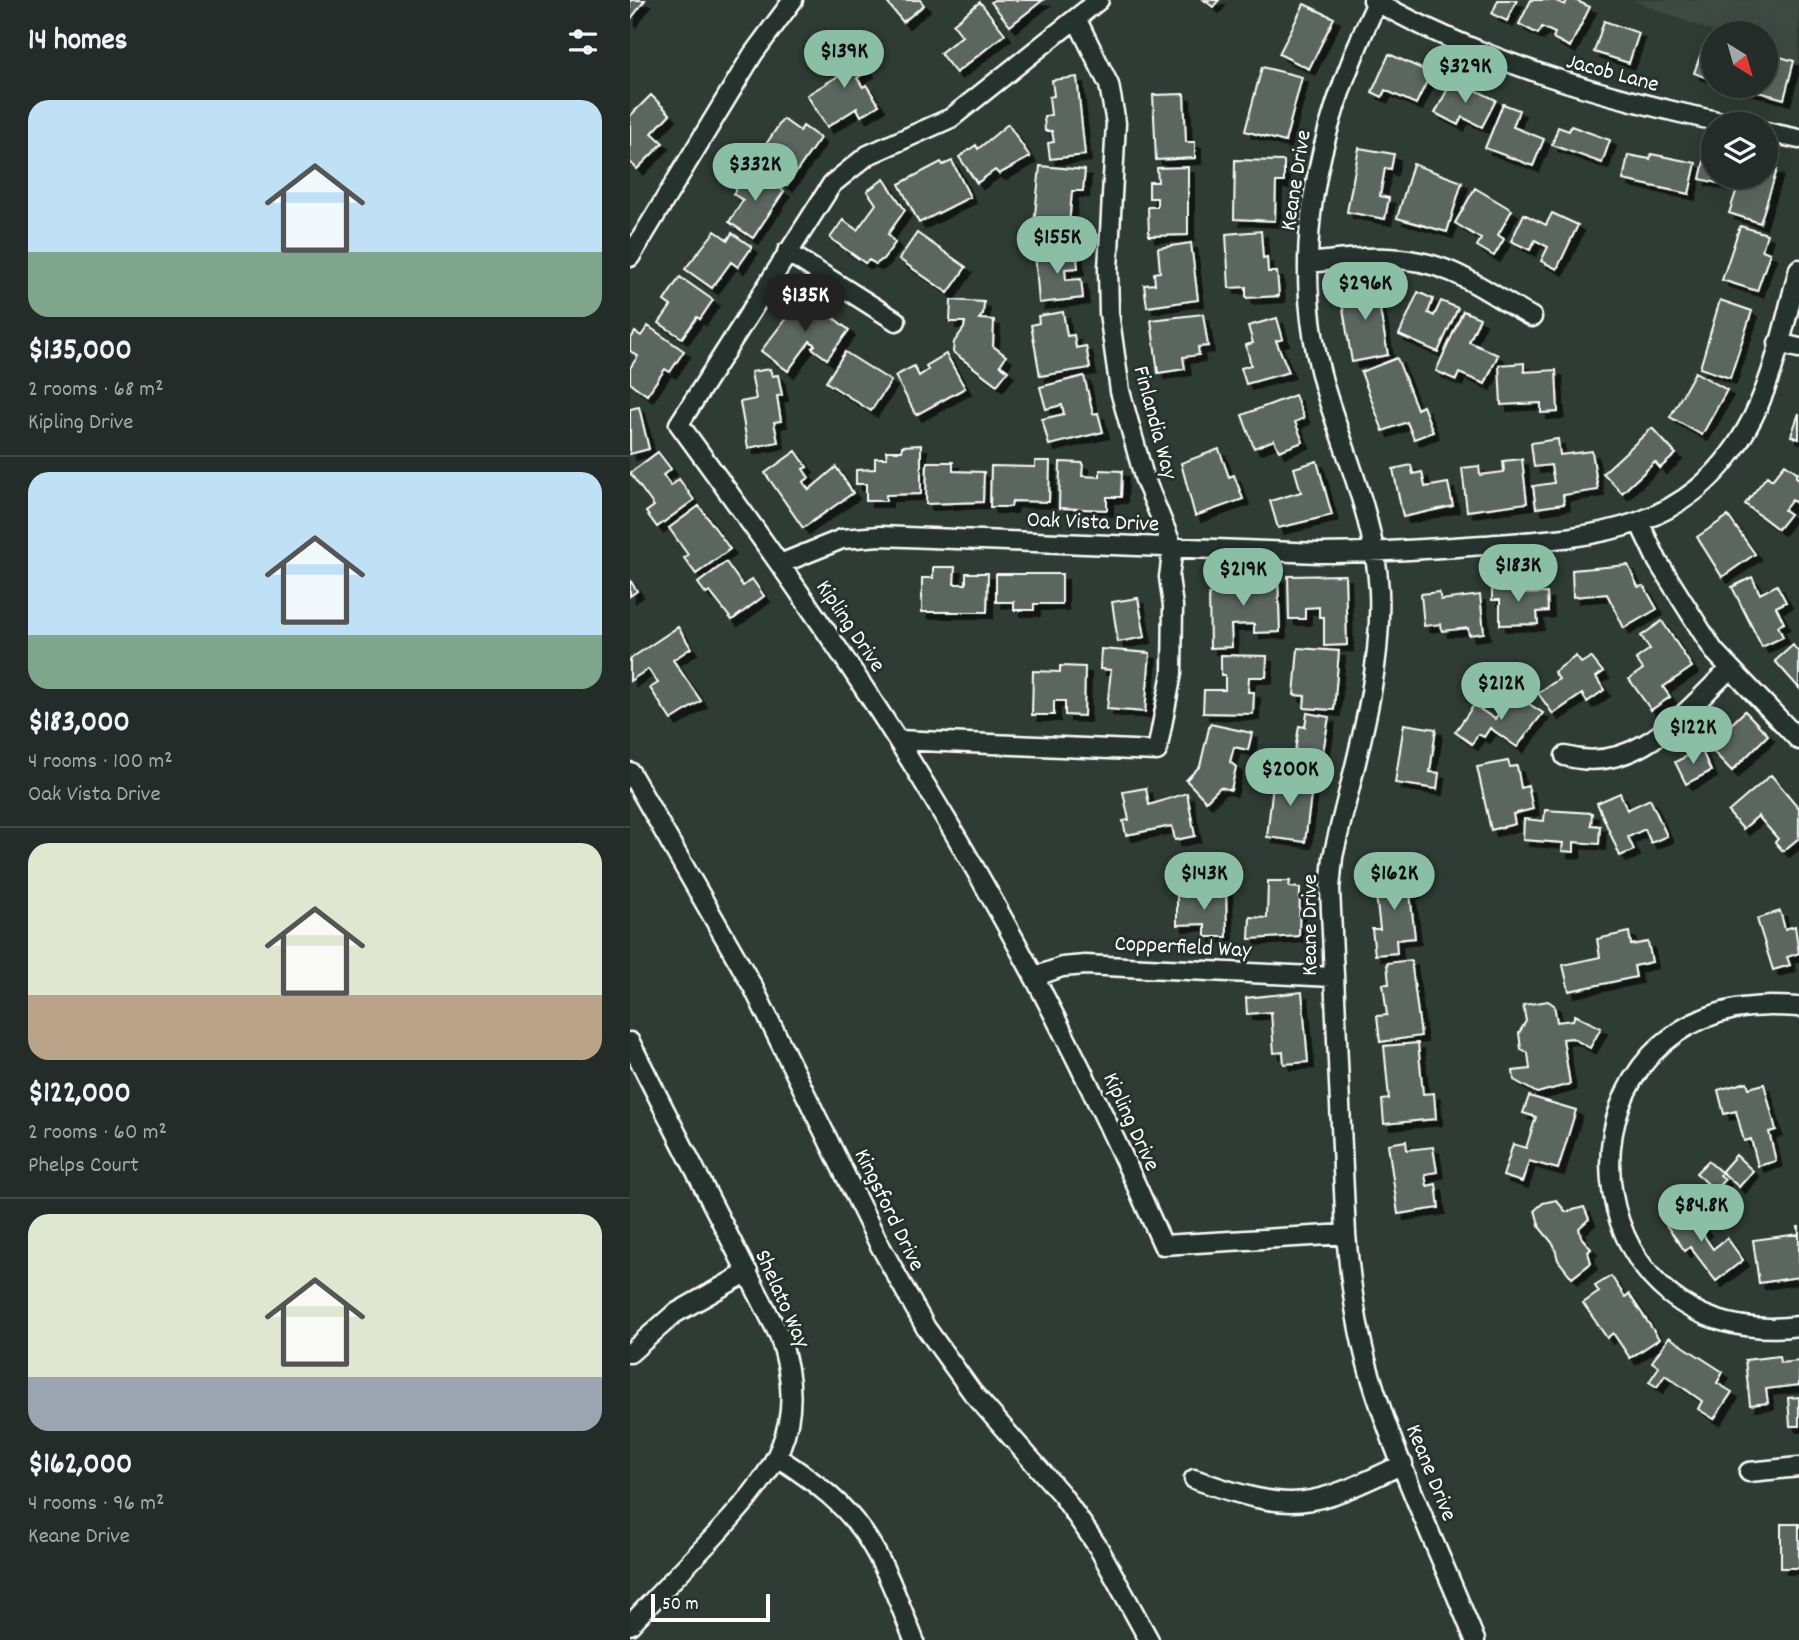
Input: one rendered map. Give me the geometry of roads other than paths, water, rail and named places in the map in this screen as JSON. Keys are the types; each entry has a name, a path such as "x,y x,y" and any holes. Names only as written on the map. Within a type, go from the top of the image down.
{"street":[{"path":"630,257 753,54 793,0"},
{"name":"Kipling Drive","path":"1099,0 951,118 888,144 849,168 818,202 679,424 780,564 898,740 993,900 1081,1067 1163,1245 1346,1234"},
{"name":"Jacob Lane","path":"1375,1 1433,32 1529,72 1647,107 1701,118"},
{"name":"Keane Drive","path":"1375,1 1351,55 1327,122 1311,209 1309,263 1312,314 1320,367 1329,401 1359,483 1375,553 1379,592 1376,661 1333,857 1330,888 1332,977 1346,1234 1351,1288 1368,1369 1403,1464 1475,1640"},
{"name":"Finlandia Way","path":"898,740 1157,751 1172,673 1173,606 1169,577 1173,548 1144,477 1120,391 1109,313 1108,268 1116,123 1104,73 1076,18"},
{"path":"1778,135 1799,139"},
{"path":"787,252 896,321"},
{"path":"1309,263 1357,257 1413,260 1454,272 1532,317"},
{"name":"Oak Vista Drive","path":"780,564 842,539 880,536 1375,553 1580,538 1639,522 1691,492 1732,451 1757,410 1799,269"},
{"path":"1778,343 1799,348"},
{"path":"1639,522 1690,617 1731,668 1799,740"},
{"path":"1565,756 1597,761 1629,754 1649,744 1731,668"},
{"name":"Kingsford Drive","path":"630,772 753,987 878,1242 926,1328 972,1392 1062,1495 1104,1556 1149,1640"},
{"name":"Copperfield Way","path":"1034,977 1062,967 1085,965 1332,977"},
{"path":"1799,1007 1755,1006 1711,1016 1672,1039 1655,1054 1634,1080 1619,1111 1612,1132 1609,1177 1618,1221 1627,1242 1639,1261 1670,1294 1688,1307 1730,1324 1775,1329 1799,1326"},
{"name":"Shelato Way","path":"630,1042 779,1335 790,1377 789,1420 777,1457 753,1495 633,1617"},
{"path":"630,1353 674,1314 748,1272"},
{"path":"777,1457 832,1495 863,1529 890,1579 914,1640"},
{"path":"1194,1479 1255,1499 1305,1502 1342,1493 1403,1464"},
{"path":"1749,1472 1799,1467"}]}
